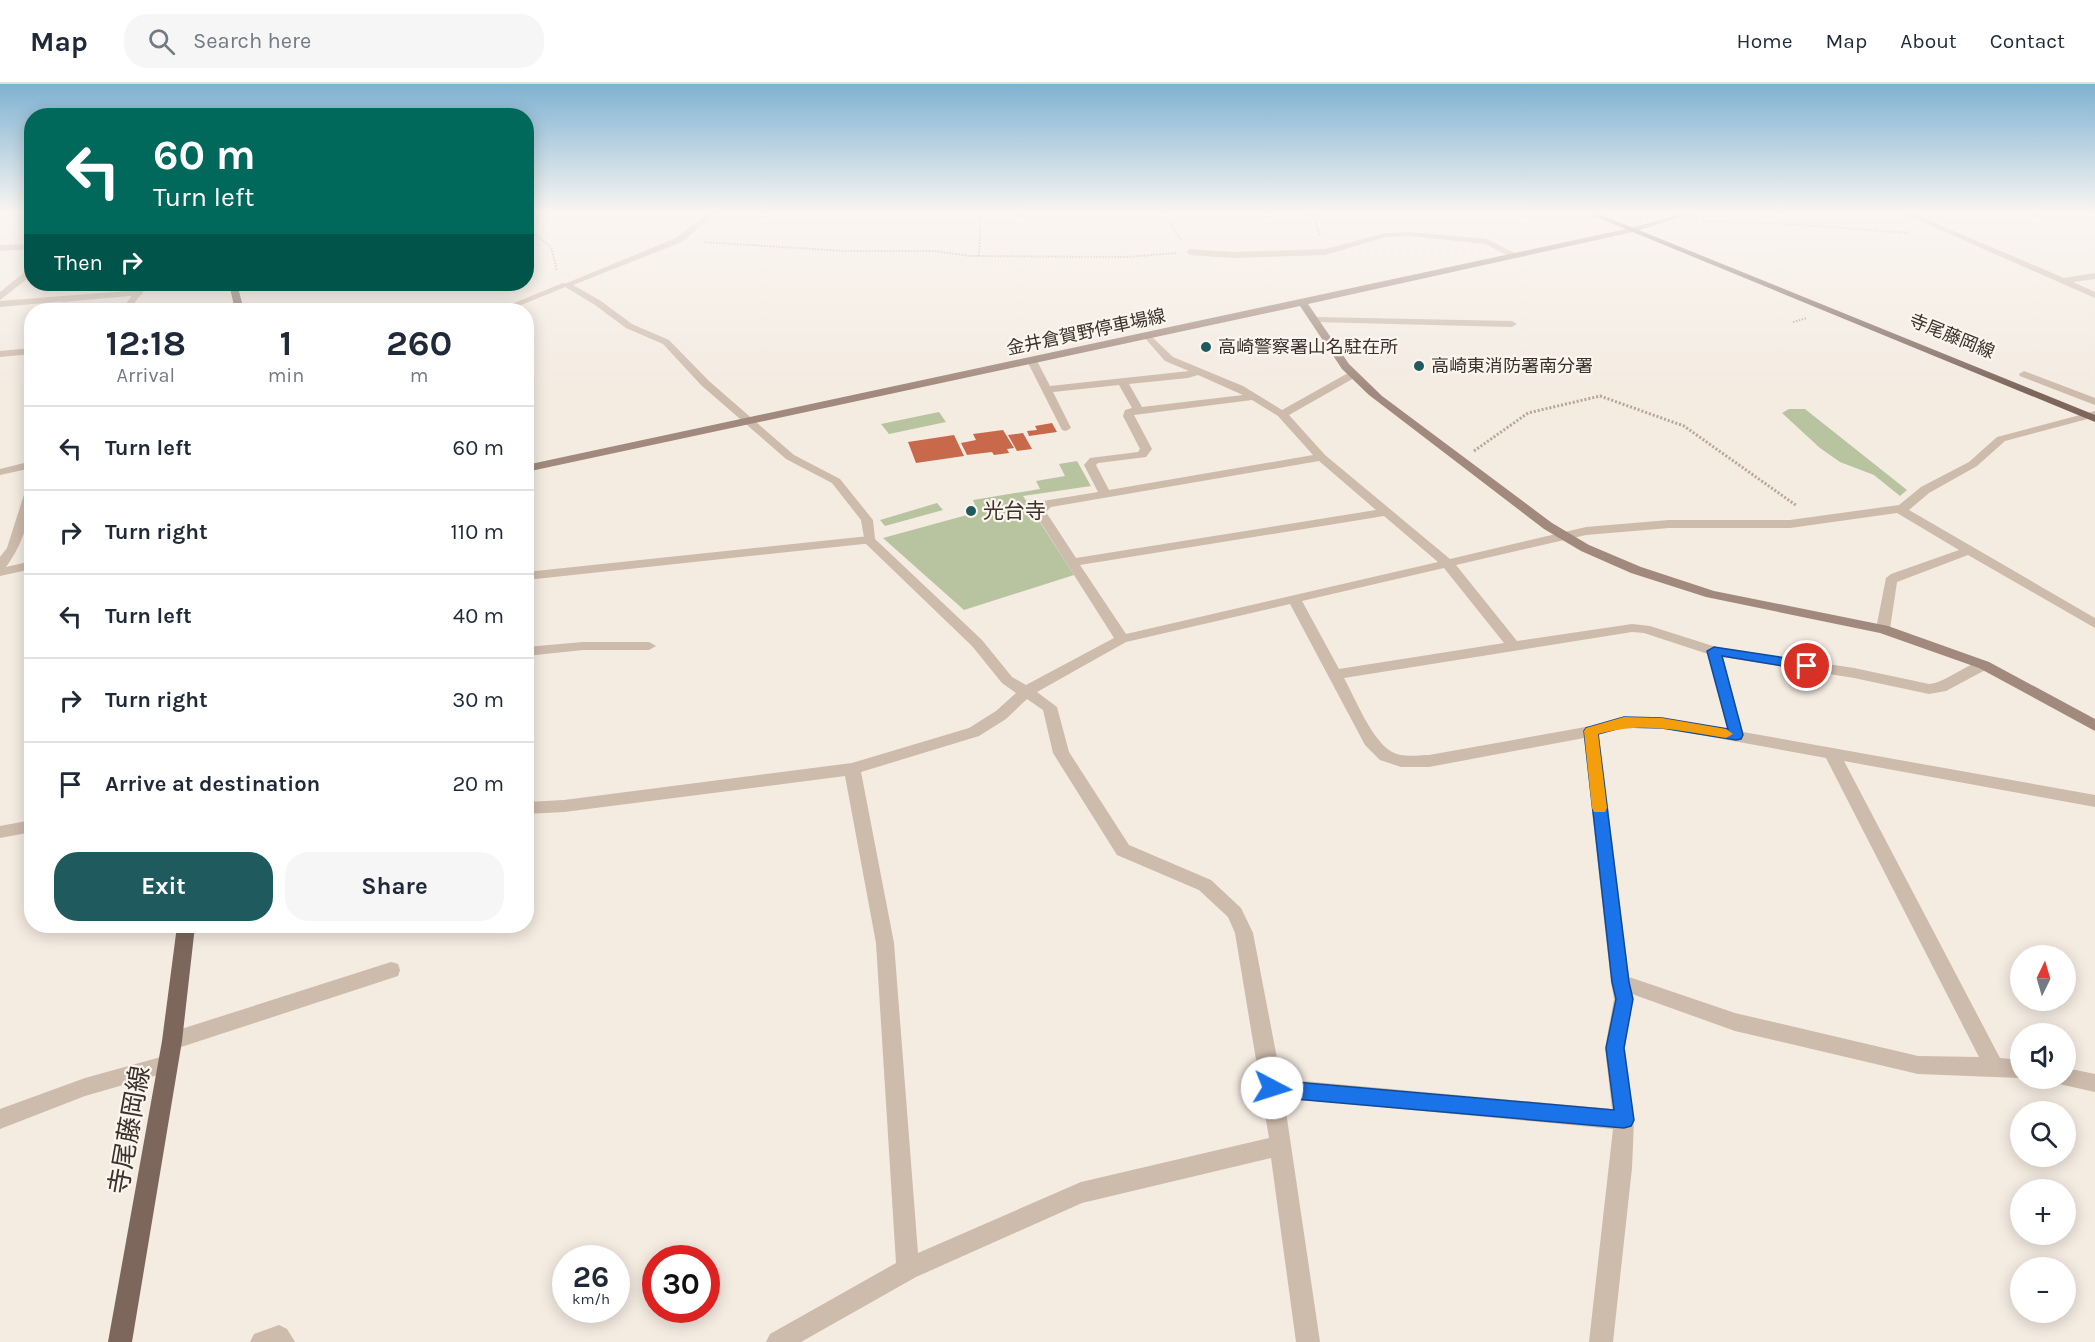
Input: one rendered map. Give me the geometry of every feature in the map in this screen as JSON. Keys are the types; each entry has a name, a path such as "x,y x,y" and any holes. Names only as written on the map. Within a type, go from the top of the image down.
{"main road":[{"name":"金井倉賀野停車場線","path":"534,468 1440,273"},
{"name":"寺尾藤岡線","path":"1738,273 2092,416"},
{"path":"1302,303 1317,320 1336,355 1352,375 1378,398 1564,537 1609,559 1676,584 1722,596 1883,629 1984,665 2095,726"},
{"name":"寺尾藤岡線","path":"120,1342 172,1041 185,933"}],"street":[{"path":"520,303 597,273"},
{"path":"2043,273 2095,295"},
{"path":"2064,282 2095,276"},
{"path":"0,297 24,277"},
{"path":"566,285 598,303 629,326 666,342 705,383 790,457 836,481 867,520 869,540 977,643 1007,680 1050,706 1061,753 1123,850 1205,885 1235,913 1244,933 1272,1088 1308,1342"},
{"path":"0,289 11,288"},
{"path":"0,304 138,293"},
{"path":"130,303 138,293"},
{"path":"1317,320 1512,324"},
{"path":"1148,336 1169,359 1239,388 1282,414 1321,457 1447,563 1513,646"},
{"path":"0,354 24,352"},
{"path":"1032,361 1066,428"},
{"path":"1047,389 1188,375 1196,372"},
{"path":"2024,374 2095,402"},
{"path":"1282,414 1352,375"},
{"path":"1123,381 1139,411"},
{"path":"1105,494 1090,465 1094,460 1142,455 1146,449 1128,416 1129,412 1254,397"},
{"path":"534,808 575,805 852,769 974,732 1001,715 1026,692 1122,639 1564,537 1622,527 1669,524 1790,524 1907,507 1925,490 1973,464 2001,439 2092,416"},
{"path":"1122,639 1040,512 1047,504 1321,457"},
{"path":"0,472 24,466"},
{"path":"1899,509 1967,551 2095,624"},
{"path":"0,566 13,548 24,512"},
{"path":"1072,562 1386,512"},
{"path":"534,575 869,540"},
{"path":"1883,629 1891,582 1896,577 1967,551"},
{"path":"0,572 24,568"},
{"path":"1294,599 1373,745 1386,756 1401,761 1429,761 1591,731 1624,722 1653,723 1736,735 2095,801"},
{"path":"1336,674 1632,628 1645,629 1714,651 1854,673 1929,689 1941,688 1984,665"},
{"path":"534,651 583,646 649,646"},
{"path":"1714,651 1736,735"},
{"path":"1591,731 1620,982 1624,999 1615,1048 1624,1120 1621,1168 1601,1342"},
{"path":"1832,754 1994,1066"},
{"path":"852,769 885,943 908,1269"},
{"path":"0,832 24,828"},
{"path":"172,1041 391,970"},
{"path":"1620,982 1735,1022 1918,1065 2010,1068"},
{"path":"0,1119 85,1088 168,1064"},
{"path":"2076,1079 2095,1083"},
{"path":"1272,1088 1624,1120"},
{"path":"778,1342 908,1269 1081,1193 1279,1146"},
{"path":"262,1342 279,1337 284,1342"}],"path":[{"path":"557,273 566,285"},
{"path":"1457,457 1477,450 1528,413 1600,396 1684,426 1818,520"}],"green space":[{"path":"1789,409 1805,409 1907,490 1900,496 1874,475 1840,462 1820,448 1782,413"},
{"path":"939,412 946,422 889,434 881,424"},
{"path":"1077,461 1091,486 1023,496 1074,575 964,610 883,538 978,512 973,500 1040,489 1036,481 1065,476 1059,464"},
{"path":"937,503 943,510 885,526 880,520"}],"building":[{"path":"1052,423 1057,432 1029,436 1027,431 1037,430 1035,426"},
{"path":"1003,430 1014,448 1007,449 1009,453 994,455 992,452 967,455 961,443 976,440 973,434"},
{"path":"1023,433 1032,449 1017,451 1008,435"},
{"path":"954,435 964,456 916,463 908,442"}],"slow traffic":[{"path":"1600,808 1591,731 1624,722 1662,723 1726,734"}],"place":[{"name":"高崎警察署山名駐在所","path":"1206,347"},
{"name":"高崎東消防署南分署","path":"1419,366"},
{"name":"光台寺","path":"971,511"}],"route":[{"path":"1272,1088 1624,1120 1615,1048 1624,999 1620,982 1591,731 1624,722 1662,723 1736,735 1714,651 1807,666"}]}
